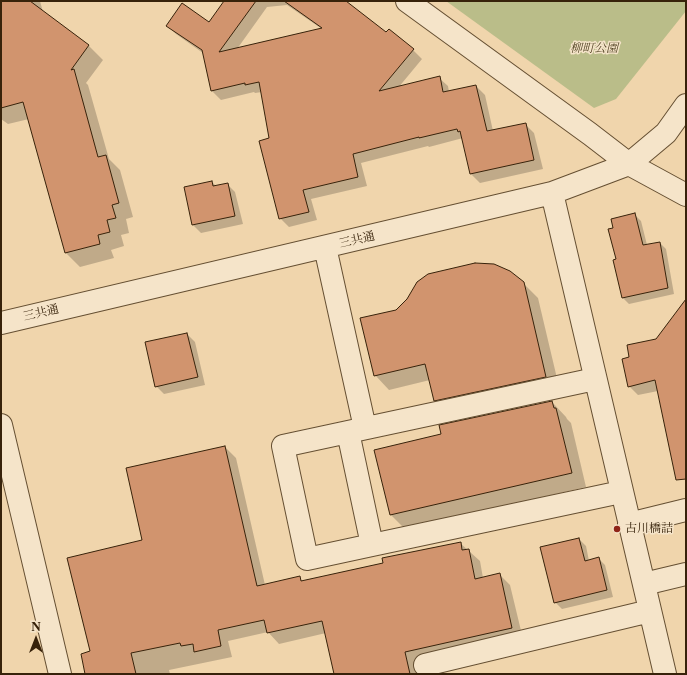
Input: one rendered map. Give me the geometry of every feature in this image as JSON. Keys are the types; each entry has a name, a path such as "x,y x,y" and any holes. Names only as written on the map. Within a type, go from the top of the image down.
{"street":[{"path":"408,1 629,164 686,195"},
{"name":"三共通","path":"1,323 552,193 629,164 666,133 686,105"},
{"path":"552,193 621,492 665,674"},
{"path":"325,247 356,430 372,545"},
{"path":"595,379 283,446 307,559 621,492"},
{"path":"1,425 60,674"},
{"path":"629,524 686,510"},
{"path":"644,584 686,574"},
{"path":"425,665 650,611"}],"green space":[{"name":"柳町公園","path":"446,1 686,1 686,11 616,99 594,108"}],"building":[{"path":"1,1 30,1 89,45 71,70 74,69 98,157 106,155 119,203 112,205 116,218 107,220 110,232 98,235 100,244 65,253 23,102 1,108"},
{"path":"224,1 256,1 219,52 322,28 284,1 346,1 386,32 389,29 414,49 379,91 440,76 443,92 476,85 487,131 526,123 534,160 470,174 460,131 458,132 457,129 419,137 353,154 358,177 303,190 309,212 279,219 259,141 269,138 259,82 245,85 245,83 211,91 202,50 166,26 182,3 209,22"},
{"path":"212,181 213,186 228,183 235,216 192,225 184,187"},
{"path":"635,213 643,245 660,242 668,288 622,298 613,260 616,259 608,229 613,228 611,219"},
{"path":"475,263 494,264 510,271 524,282 546,377 434,401 425,364 374,376 360,318 396,310 407,299 417,282 428,274"},
{"path":"686,299 686,479 676,480 655,380 628,387 622,359 629,357 627,345 656,339"},
{"path":"187,333 198,377 155,387 145,342"},
{"path":"552,401 554,408 556,408 572,473 390,515 374,450 441,434 439,425"},
{"path":"225,446 257,586 300,576 301,581 383,563 382,558 461,542 462,550 469,549 475,579 500,573 512,628 405,652 410,674 334,674 322,621 267,633 264,620 218,630 221,646 194,652 193,644 181,646 180,643 131,653 136,674 85,674 81,654 90,651 67,558 142,540 126,468"},
{"path":"579,538 585,561 599,557 607,590 554,603 540,547"}],"place":[{"name":"古川橋詰","path":"617,529"}]}
